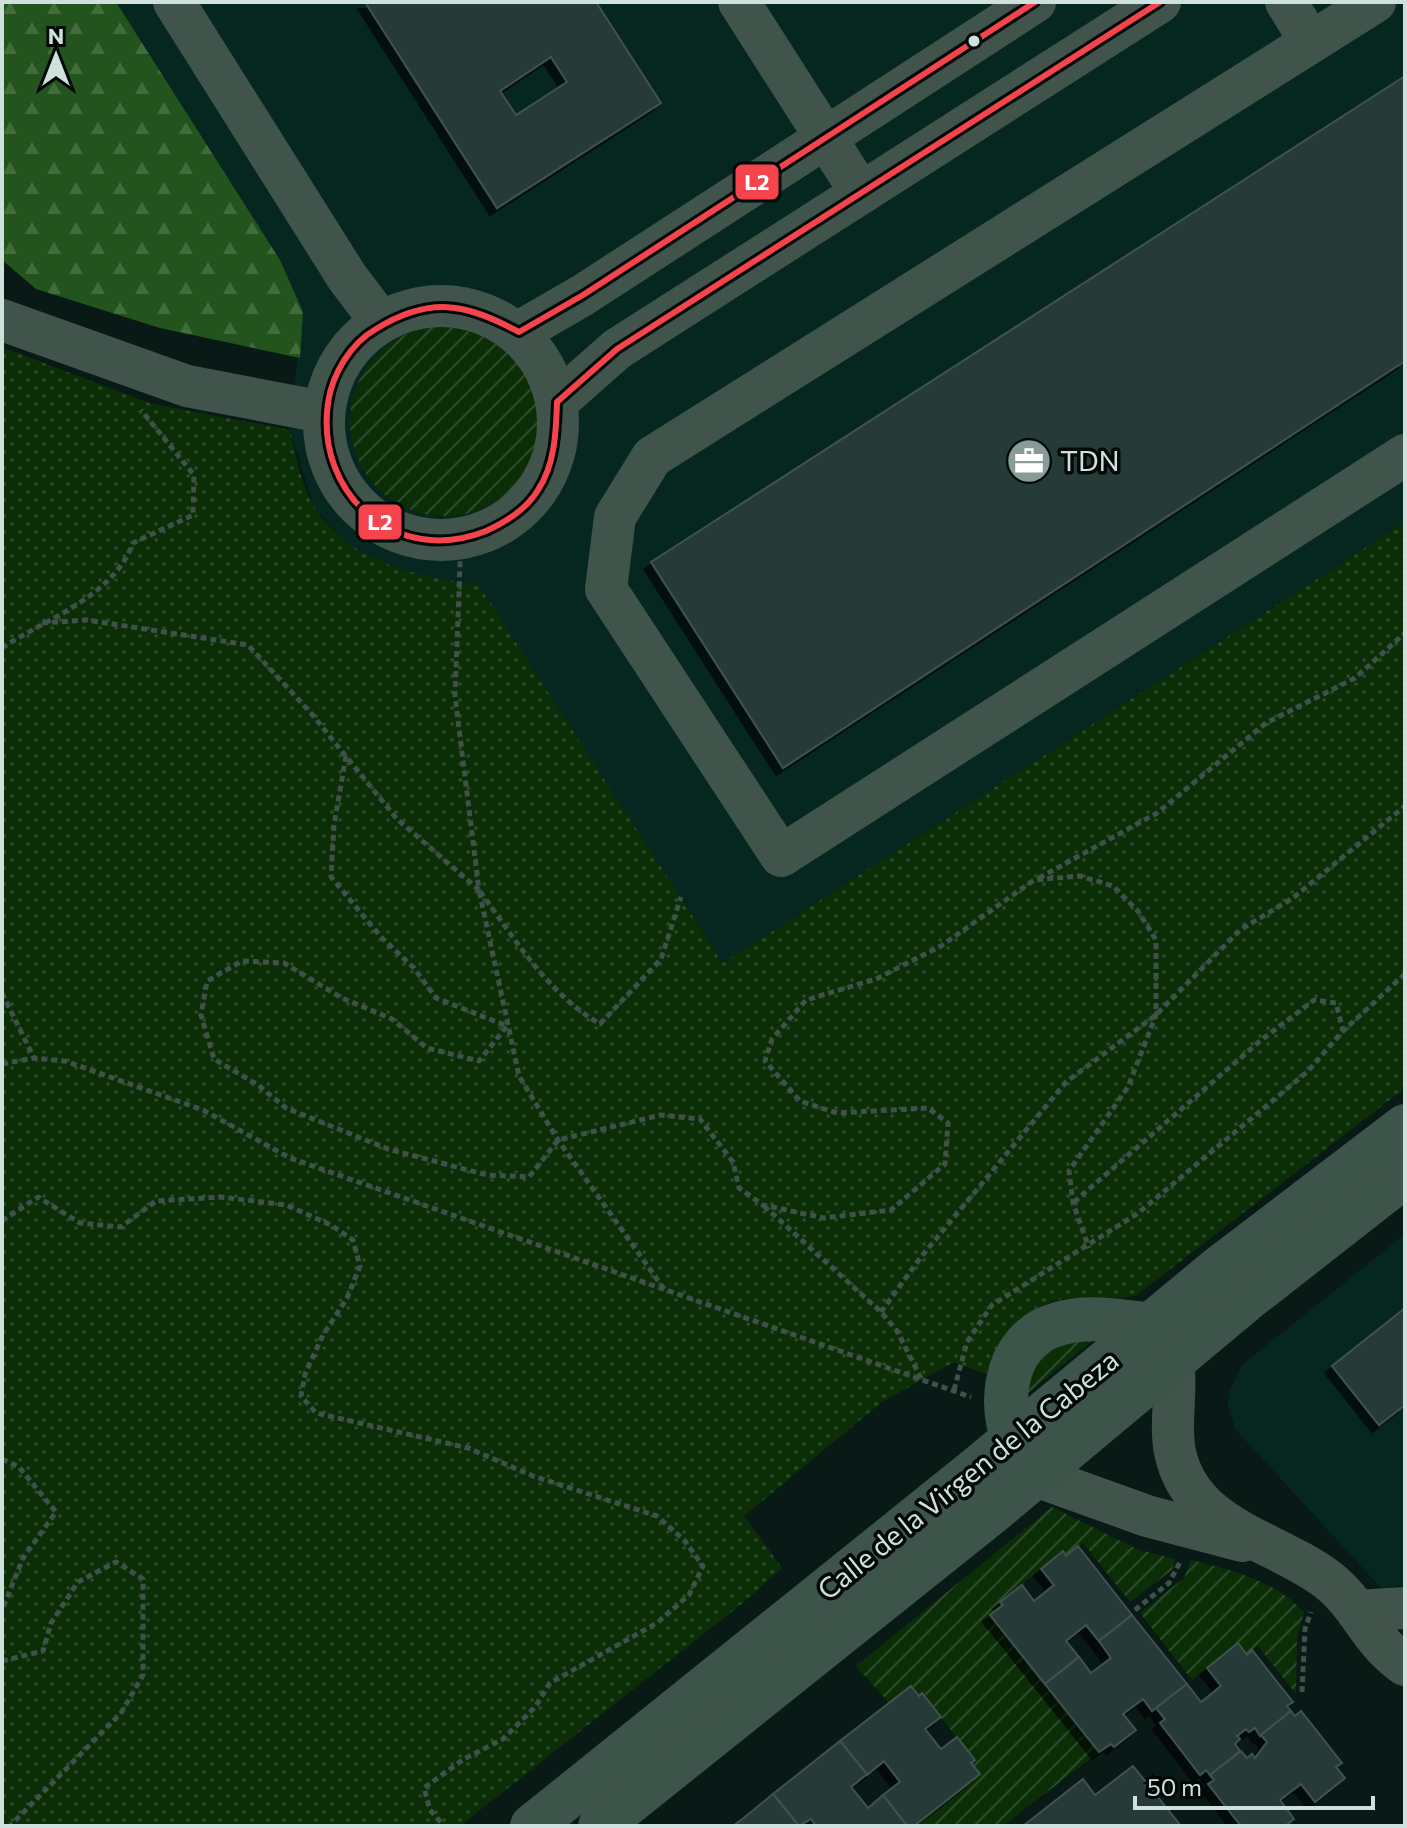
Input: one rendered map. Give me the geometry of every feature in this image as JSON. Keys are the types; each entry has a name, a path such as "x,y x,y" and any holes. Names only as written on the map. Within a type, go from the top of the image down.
{"main road":[{"name":"Calle de la Virgen de la Cabeza","path":"1162,1343 1220,1267 1405,1126"},
{"name":"Calle de la Virgen de la Cabeza","path":"600,1826 1022,1458 1162,1343 1405,1176"},
{"path":"1022,1458 1006,1394 1011,1368 1020,1351 1039,1333 1057,1324 1110,1319 1162,1343"},
{"name":"Calle de la Virgen de la Cabeza","path":"532,1826 1022,1458"}],"street":[{"path":"174,2 347,277 381,322"},
{"path":"739,2 861,193"},
{"path":"519,332 583,295 1035,2"},
{"path":"557,402 617,349 1160,2"},
{"path":"1286,2 1310,41"},
{"path":"1375,2 652,457 615,517 606,589 781,856 1405,455"},
{"path":"449,306 483,313 519,332 542,362 557,402 557,447 540,488 509,520 461,539 423,540 381,526 347,497 327,457 323,412 332,376 352,345 381,322 414,309 449,306"},
{"path":"2,320 114,363 187,386 323,412"},
{"path":"1162,1343 1176,1379 1172,1419 1181,1472 1196,1497 1218,1520 1328,1580 1357,1611 1368,1632 1405,1665"},
{"path":"1022,1458 1203,1534 1262,1545"},
{"path":"1357,1611 1405,1608"}],"path":[{"path":"2,648 102,588 125,564 133,543 193,515 194,475 137,405 114,363"},
{"path":"461,539 455,696 479,890 519,1076 558,1140 665,1289"},
{"path":"42,623 87,620 248,645 397,819 479,890 570,1007 600,1024 661,959 681,897"},
{"path":"763,1205 824,1218 891,1210 945,1164 948,1123 928,1108 837,1113 800,1101 765,1061 772,1039 806,1000 876,979 941,946 1034,880 1157,813 1266,723 1355,678 1405,633"},
{"path":"346,756 334,825 331,877 381,937 414,968 436,998 507,1026"},
{"path":"881,1312 921,1257 1066,1082 1156,1015 1240,930 1293,898 1405,806"},
{"path":"1034,880 1080,876 1113,886 1138,911 1156,940 1156,1015 1128,1087 1069,1171 1073,1203 1089,1248"},
{"path":"507,1026 479,1061 427,1048 392,1019 342,998 284,963 242,961 207,981 201,1015 214,1059 258,1085 286,1108 388,1149 487,1175 529,1177 558,1140 661,1115 700,1119 733,1162 739,1188 763,1205 881,1312 897,1331 923,1380"},
{"path":"954,1390 967,1342 992,1305 1024,1282 1089,1248 1137,1214 1307,1072 1343,1031 1405,974"},
{"path":"2,993 34,1058"},
{"path":"1073,1203 1260,1041 1314,1000 1336,1003 1343,1031"},
{"path":"2,1064 34,1058 65,1061 203,1110 290,1158 975,1398"},
{"path":"2,1221 38,1197 80,1223 121,1227 156,1201 221,1197 286,1205 331,1225 353,1240 360,1266 347,1298 323,1335 305,1374 301,1396 316,1413 468,1448 533,1476 657,1516 685,1541 703,1566 689,1595 657,1623 550,1683 535,1707 503,1739 464,1759 424,1788 430,1810 444,1826"},
{"path":"2,1459 19,1467 56,1512 23,1558 2,1610"},
{"path":"1135,1610 1169,1583 1183,1556"},
{"path":"2,1661 43,1651 51,1623 78,1582 116,1562 143,1579 143,1675 121,1713 10,1826"},
{"path":"1302,1692 1305,1629 1312,1611"}],"shaded area":[{"path":"116,2 1405,2 1405,522 723,963 479,585 432,578 377,562 349,547 314,507 290,430 302,312 280,260"},
{"path":"1405,1234 1405,1585 1382,1589 1235,1429 1228,1406 1229,1393 1242,1365"}],"green space":[{"path":"2,2 116,2 280,260 303,312 300,358 160,328 36,289 2,260"},
{"path":"445,326 481,333 512,354 533,385 540,421 533,457 512,488 481,509 445,516 409,509 378,488 357,457 350,421 357,385 378,354 409,333"},
{"path":"2,347 149,403 290,430 310,499 330,527 348,543 367,555 409,571 479,585 723,963 1405,522 1405,1088 1137,1295 1063,1299 1036,1308 1006,1337 986,1374 954,1362 882,1402 744,1516 782,1568 744,1602 460,1826 2,1826"},
{"path":"1057,1340 1092,1341 1022,1398 1022,1383"},
{"path":"1052,1507 1137,1549 1175,1559 1172,1570 1130,1602 1083,1543 1066,1556 1063,1552 1000,1601 1003,1605 991,1615 1099,1752 1003,1826 914,1826 980,1774 971,1763 975,1760 922,1694 919,1696 911,1686 889,1703 856,1666"},
{"path":"1191,1560 1237,1572 1266,1584 1304,1612 1297,1637 1296,1694 1258,1646 1247,1655 1237,1644 1192,1680 1140,1613 1184,1578"}],"building":[{"path":"365,2 596,2 661,103 497,208","holes":["551,57 567,82 516,115 500,91"]},
{"name":"TDN","path":"1405,76 1405,361 783,768 651,562"},
{"path":"1405,1308 1405,1405 1379,1425 1332,1366"},
{"path":"1078,1546 1132,1615 1099,1641 1086,1625 1066,1641 1079,1657 1045,1684 990,1615 1003,1605 1000,1602 1022,1585 1034,1601 1054,1585 1041,1569 1063,1551 1066,1556"},
{"path":"1132,1615 1187,1684 1152,1711 1143,1699 1123,1714 1136,1730 1114,1747 1111,1744 1099,1752 1045,1684 1079,1657 1091,1673 1111,1658 1099,1641"},
{"path":"1238,1643 1247,1655 1252,1650 1293,1702 1287,1706 1291,1711 1260,1736 1255,1728 1249,1732 1246,1729 1237,1736 1240,1739 1235,1744 1240,1751 1210,1775 1206,1770 1200,1775 1160,1723 1165,1719 1156,1708 1187,1684 1201,1702 1221,1686 1207,1668"},
{"path":"911,1686 919,1696 922,1693 941,1717 925,1729 941,1749 957,1737 975,1760 971,1763 980,1774 914,1826 907,1826 883,1795 900,1782 884,1761 867,1775 840,1741"},
{"path":"1291,1711 1295,1716 1301,1711 1342,1763 1336,1767 1345,1778 1315,1802 1301,1784 1280,1800 1294,1819 1285,1826 1241,1826 1208,1784 1214,1780 1210,1775 1241,1751 1247,1758 1252,1754 1255,1758 1267,1742 1261,1735"},
{"path":"840,1741 867,1774 851,1787 868,1808 883,1795 907,1826 816,1826 811,1819 799,1826 773,1794"},
{"path":"1133,1766 1181,1826 1023,1826 1083,1779 1095,1795"},
{"path":"773,1794 799,1826 733,1826 745,1817"}],"transit line":[{"name":"L2","path":"1035,2 583,295 519,332 481,315 448,307 414,311 395,318 367,335 344,360 328,403 327,436 335,466 349,493 368,515 393,530 422,539 453,540 486,531 508,519 528,504 544,480 554,448 557,402 617,349 1160,2"}],"place":[{"name":"TDN","path":"1029,461"}]}
